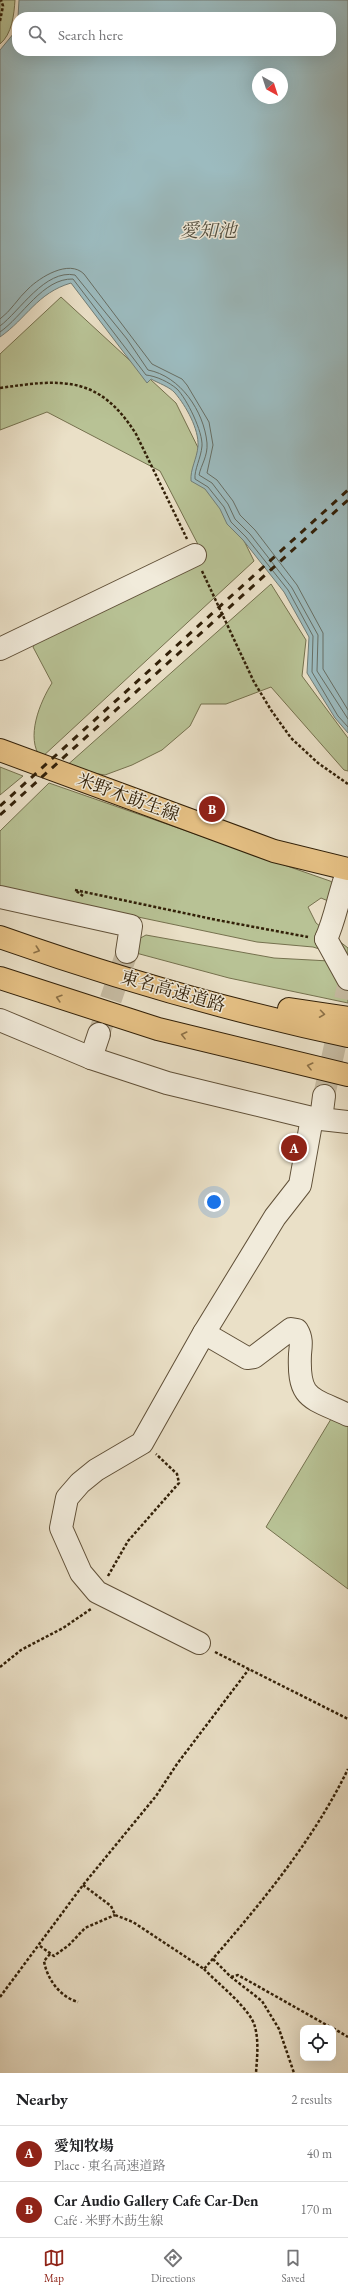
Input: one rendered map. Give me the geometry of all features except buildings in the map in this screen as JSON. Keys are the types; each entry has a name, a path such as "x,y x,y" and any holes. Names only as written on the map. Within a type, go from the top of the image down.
{"main road":[{"name":"米野木莇生線","path":"0,750 274,851 348,869"},
{"name":"東名高速道路","path":"0,937 58,958 173,992 348,1036"},
{"path":"0,978 158,1029 348,1075"},
{"path":"173,992 348,1018"}],"street":[{"path":"0,649 195,555"},
{"path":"326,939 332,926 340,889 348,869"},
{"path":"0,896 131,926 127,952"},
{"path":"326,939 348,943"},
{"path":"326,939 348,979"},
{"path":"0,1020 91,1058 167,1083 316,1118 348,1122"},
{"path":"91,1058 99,1034"},
{"path":"198,1643 100,1593 81,1572 61,1528 67,1498 80,1483 96,1470 142,1443 274,1216 300,1185 316,1118 324,1096"},
{"path":"204,1334 247,1358 254,1357 291,1329 297,1330 301,1336 299,1376 303,1389 312,1398 348,1415"}],"path":[{"path":"0,21 3,6 1,0"},
{"path":"87,898 75,890 217,920 326,939"},
{"path":"0,1667 21,1650 83,1616 91,1609 115,1561 128,1541 179,1483 177,1474 142,1443"},
{"path":"198,1643 348,1720"},
{"path":"0,1997 40,1946 83,1885 156,1796 177,1764 249,1669"},
{"path":"204,1969 255,1911 321,1819 348,1769"},
{"path":"83,1885 111,1906 115,1915"},
{"path":"40,1946 54,1956 70,1945 89,1925 115,1915 133,1922 204,1969 244,2010 255,2025 258,2046 256,2073"},
{"path":"50,1954 44,1961 46,1973 68,1999 78,2002"},
{"path":"213,1959 231,1977 262,2001 279,2029 294,2073"},
{"path":"231,1977 238,1975 328,2025"},
{"path":"336,2030 348,2037"}],"green space":[{"path":"0,0 15,0 10,30 0,44"},
{"path":"61,297 176,403 254,561 41,758 36,750 34,730 39,710 52,683 33,647 36,641 205,558 160,471 47,412 0,430 0,354"},
{"path":"271,584 306,640 302,676 348,738 348,771 344,770 271,687 226,704 201,704 190,726 162,750 132,765 105,775 64,768"},
{"path":"0,767 23,776 0,795"},
{"path":"49,783 330,881 348,891 345,908 321,898 308,907 316,923 348,948 348,962 339,955 313,947 257,942 0,888 0,831"},
{"path":"146,935 274,958 348,962 348,1003 229,978 136,953 135,941"},
{"path":"334,1414 348,1421 348,1589 266,1527"}],"water":[{"name":"愛知池","path":"19,0 348,0 348,733 335,718 307,673 309,637 284,592 243,540 227,524 220,509 205,489 191,481 198,439 191,418 175,393 151,379 147,383 71,283 59,287 41,299 0,337 0,50 12,35 12,56 336,56 336,12 18,12"}],"tunnel":[{"path":"100,1031 127,952"},
{"path":"324,1096 348,986"}],"railway":[{"path":"0,806 348,490"},
{"path":"0,815 348,500"}],"place":[{"name":"Car Audio Gallery Cafe Car-Den","path":"212,809"},
{"name":"愛知牧場","path":"294,1148"}]}
